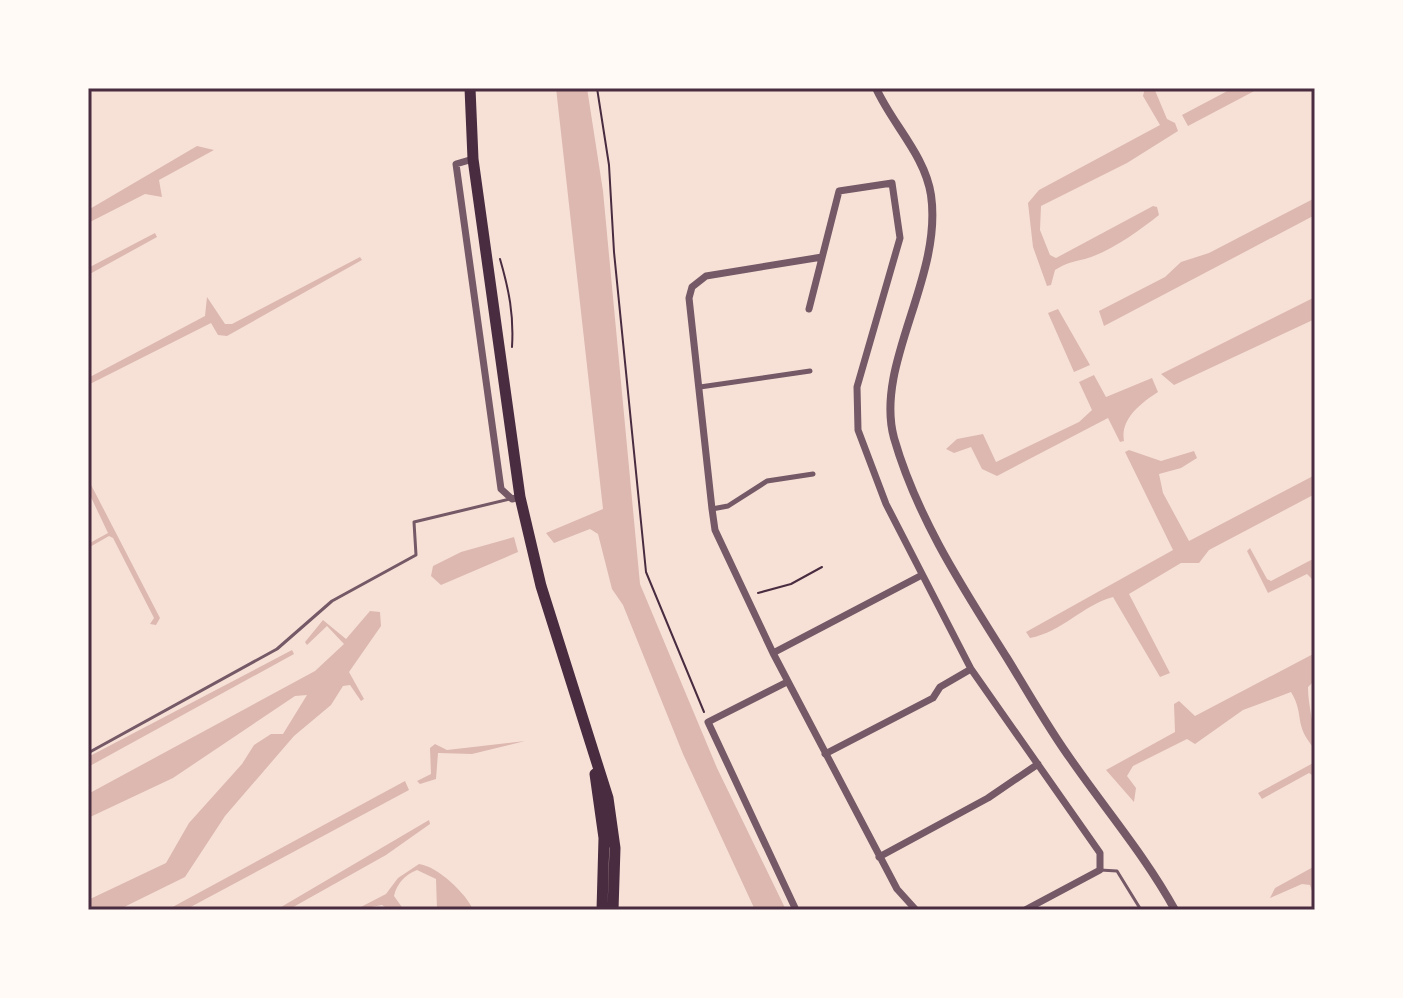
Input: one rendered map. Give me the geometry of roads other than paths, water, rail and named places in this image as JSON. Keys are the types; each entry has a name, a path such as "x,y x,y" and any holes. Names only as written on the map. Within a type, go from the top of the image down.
{"main road":[{"path":"470,88 473,159 516,498 604,781 614,834 613,910"},
{"path":"593,753 604,838 602,910"}],"street":[{"path":"876,88 922,168 931,205 925,274 891,393 891,422 900,457 927,523 982,619 1070,759 1175,910"},
{"path":"473,159 456,164 501,489 516,498"},
{"path":"809,309 839,191 892,183 900,238 857,387 855,412 873,471 971,669 1100,853 1100,870 1025,910"},
{"path":"822,257 706,276 697,281 689,298 715,530 787,682 879,857 897,889 916,910"},
{"path":"700,387 810,371"},
{"path":"712,509 728,506 767,481 813,474"},
{"path":"773,653 922,575"},
{"path":"825,754 933,698 940,687 971,669"},
{"path":"787,682 708,722 796,910"},
{"path":"879,857 988,798 1038,764"}],"lane":[{"path":"88,753 277,649 332,601 416,555 414,522 516,498"},
{"path":"1100,870 1117,871 1141,910"}]}
